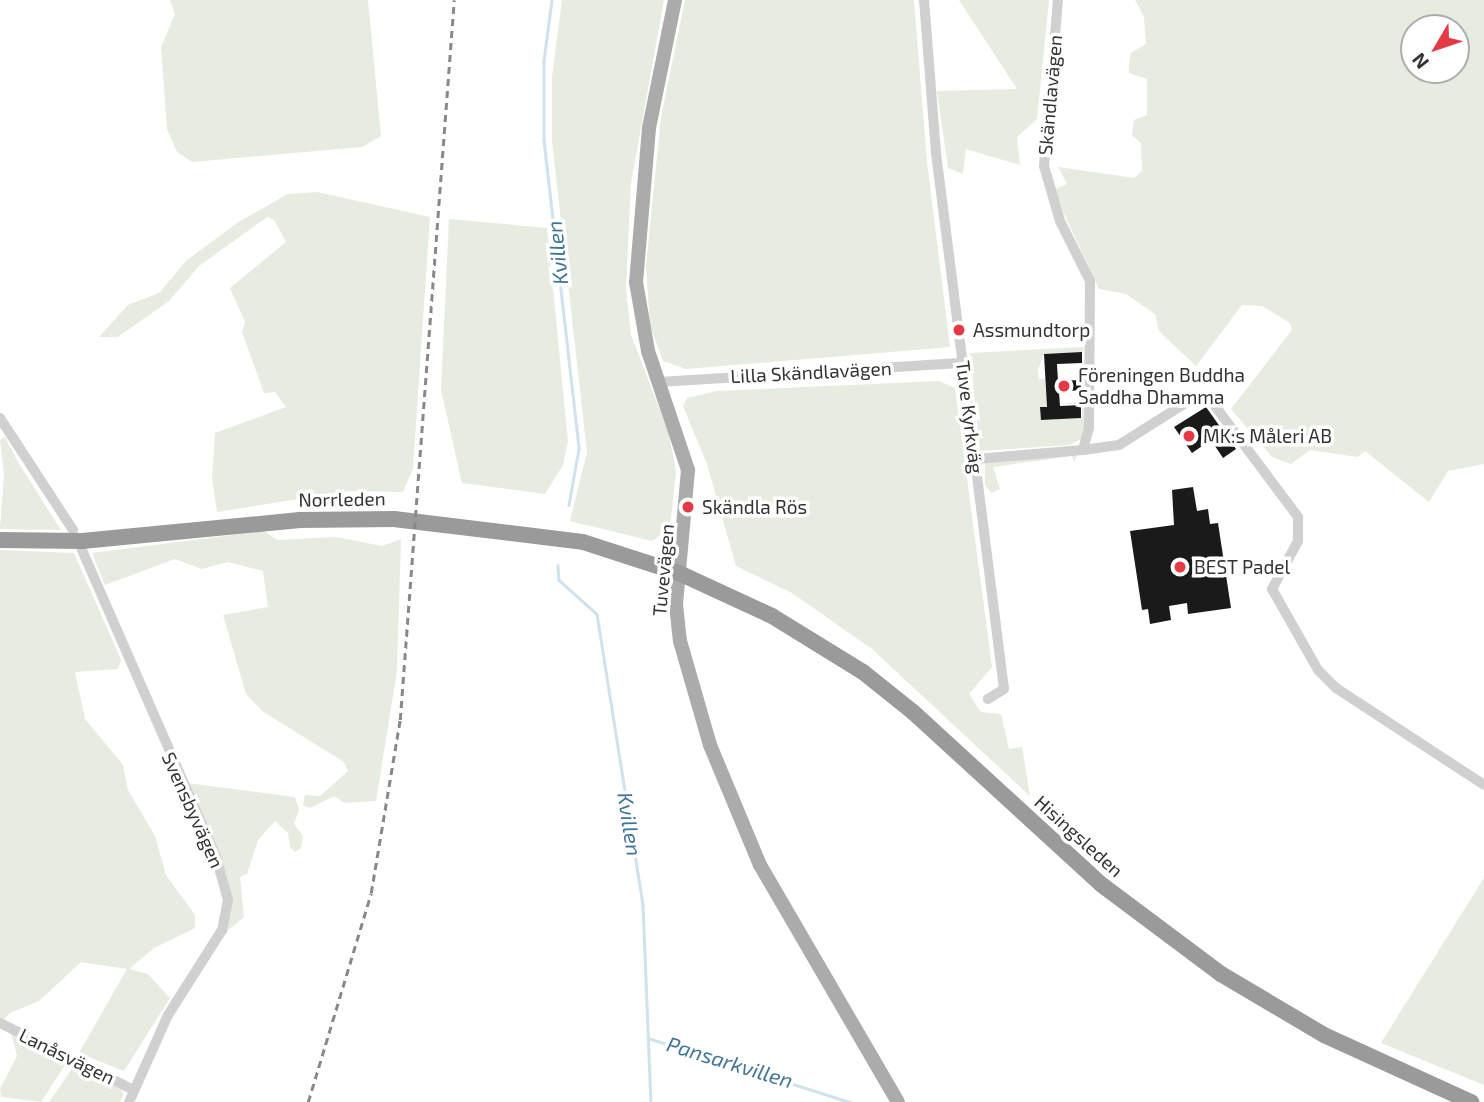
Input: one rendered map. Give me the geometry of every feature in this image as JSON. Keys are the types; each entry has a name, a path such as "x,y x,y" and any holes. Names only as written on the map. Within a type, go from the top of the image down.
{"highway":[{"name":"Norrleden","path":"0,540 82,541 365,519 450,522 583,542 679,573"},
{"name":"Hisingsleden","path":"679,573 772,616 863,672 940,735 1093,877 1221,974 1324,1035 1471,1102"}],"main road":[{"name":"Tuvevägen","path":"675,0 649,128 636,259 638,313 688,470 677,617 689,678 734,807 794,932 898,1102"}],"street":[{"name":"Tuve Kyrkväg","path":"924,0 937,165 1004,690 988,699"},
{"name":"Skändlavägen","path":"1058,0 1044,164 1060,221 1090,281 1092,407 1083,450"},
{"name":"Lilla Skändlavägen","path":"659,382 963,363"},
{"path":"976,459 1083,450 1119,444 1196,397 1209,398 1298,517 1298,541 1272,589 1318,670 1336,688 1484,785"},
{"path":"2,426 74,530"},
{"name":"Svensbyvägen","path":"82,551 227,893 222,930 168,1015 129,1102"},
{"name":"Lanåsvägen","path":"0,1023 134,1090"}],"shaded area":[{"path":"170,0 368,0 381,136 362,147 192,162 177,152 167,129 161,47 175,14"},
{"path":"562,0 664,0 631,183 626,289 631,335 668,431 676,471 670,528 652,541 570,521 587,452 552,141 552,77"},
{"path":"685,0 914,0 927,162 950,347 686,369 663,361 650,325 646,266 661,117"},
{"path":"959,0 1049,0 1037,119 1017,137 1020,165 966,149 963,174 948,168 937,91 1017,89"},
{"path":"1135,0 1484,0 1484,464 1448,471 1429,502 1365,451 1358,457 1310,450 1291,464 1272,457 1231,409 1292,330 1290,323 1262,306 1242,305 1196,366 1159,331 1155,314 1126,294 1099,289 1053,190 1067,184 1058,167 1134,178 1142,171 1141,143 1132,135 1134,120 1147,115 1147,79 1129,73 1129,63 1131,53 1146,44 1144,17"},
{"path":"317,192 430,217 413,468 403,492 348,491 217,512 212,478 215,433 286,407 275,392 264,393 242,332 245,322 230,288 286,242 274,220 267,217 199,266 169,301 118,337 99,337 128,305 159,293 187,260 240,221 288,194"},
{"path":"449,219 547,228 568,441 563,465 545,494 462,483 441,390"},
{"path":"1084,347 1083,352 1044,354 1038,369 1039,379 1045,379 1047,407 1041,420 1082,418 1082,405 1060,403 1087,402 1083,438 1070,445 980,451 970,353"},
{"path":"939,381 955,388 992,667 969,694 981,712 1001,714 1009,749 1022,747 1030,796 872,649 792,593 736,566 707,464 683,406 687,398 717,391"},
{"path":"5,437 61,530 0,529 4,474 0,440"},
{"path":"1078,454 1074,462 1072,456 993,467 1000,489 991,493 985,485 985,461"},
{"path":"264,531 277,540 336,537 382,546 401,539 397,671 376,801 345,803 334,796 310,808 303,805 305,795 320,796 348,771 344,762 262,711 246,694 223,615 268,607 263,571 228,562 202,569 175,559 105,585 92,553"},
{"path":"0,550 74,553 121,660 118,669 75,672 85,719 123,765 128,790 155,836 166,875 195,915 195,928 154,948 129,969 148,974 170,998 124,1071 79,1053 127,969 81,962 39,1001 10,1013 0,1024"},
{"path":"187,783 295,797 299,810 294,824 303,836 301,848 295,852 290,847 288,833 275,821 258,840 247,874 240,877 244,917 227,931 230,912"},
{"path":"1484,878 1484,1085 1381,1043"},
{"path":"11,1033 67,1062 41,1102 1,1097 0,1089 17,1056"},
{"path":"74,1066 120,1088 124,1094 120,1102 49,1102"}],"building":[{"name":"Föreningen Buddha Saddha Dhamma","path":"1082,352 1082,363 1057,364 1058,381 1081,380 1081,390 1059,392 1060,406 1081,405 1081,418 1041,420 1040,407 1047,407 1044,354"},
{"path":"1206,407 1236,449 1223,458 1211,440 1192,453 1174,427"},
{"name":"BEST Padel","path":"1193,487 1197,511 1208,509 1210,524 1218,523 1231,608 1188,614 1187,603 1169,606 1171,620 1150,624 1148,609 1142,610 1130,531 1174,525 1172,490"}],"waterway":[{"name":"Kvillen","path":"552,0 544,61 544,140 579,449 569,505"},
{"name":"Kvillen","path":"558,565 559,580 597,614 643,905 651,1102"},
{"name":"Pansarkvillen","path":"648,1038 850,1102"}],"railway":[{"path":"308,1102 371,893 400,720 454,0"}],"place":[{"name":"Assmundtorp","path":"959,330"},
{"name":"Föreningen Buddha Saddha Dhamma","path":"1064,386"},
{"name":"MK:s Måleri AB","path":"1189,436"},
{"name":"Skändla Rös","path":"688,507"},
{"name":"BEST Padel","path":"1180,567"}]}
